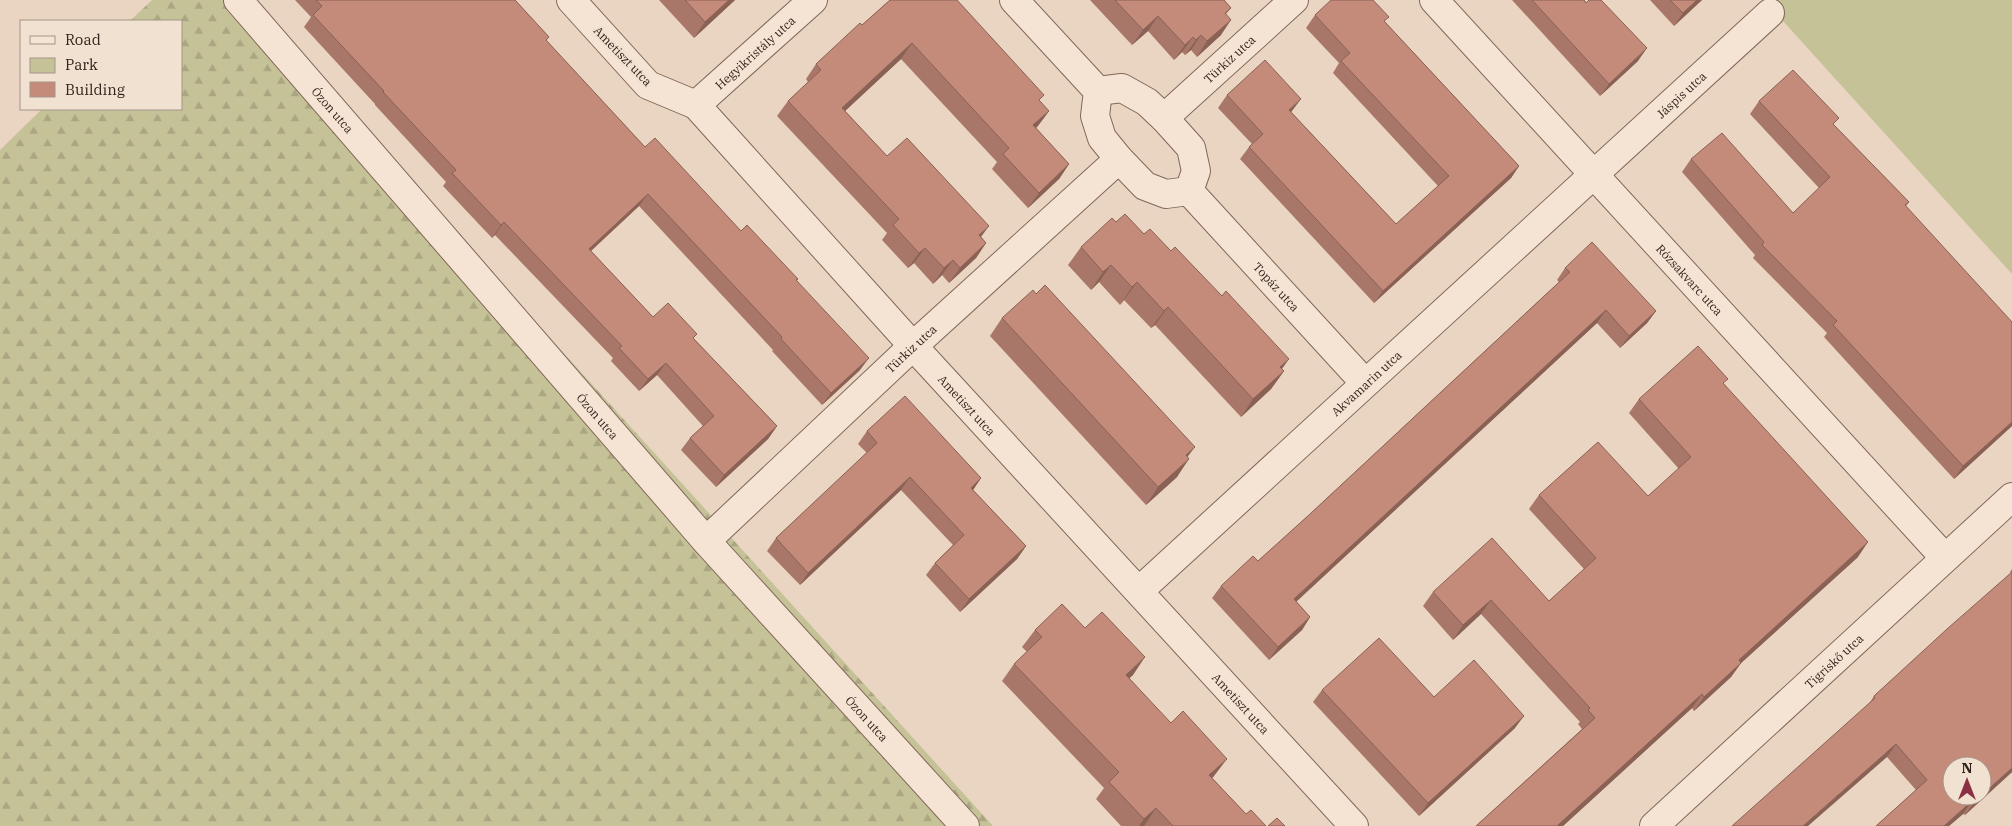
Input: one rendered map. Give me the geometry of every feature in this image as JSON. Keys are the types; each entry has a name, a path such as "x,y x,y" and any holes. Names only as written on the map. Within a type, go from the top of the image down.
{"street":[{"name":"Ózon utca","path":"238,0 706,540 965,826"},
{"name":"Ametiszt utca","path":"571,0 648,86 696,106 913,346 1354,826"},
{"name":"Hegyikristály utca","path":"696,106 813,0"},
{"path":"1014,0 1098,91 1095,116 1102,138 1120,159 1145,186 1166,194 1189,191 1196,171 1191,148 1164,118 1147,102 1122,88 1098,91"},
{"name":"Türkiz utca","path":"1164,118 1294,0"},
{"name":"Rózsakvarc utca","path":"1434,0 1945,558"},
{"name":"Jáspis utca","path":"1592,174 1770,13"},
{"name":"Türkiz utca","path":"706,540 913,346 1120,159"},
{"name":"Akvamarin utca","path":"1139,591 1592,174"},
{"name":"Topáz utca","path":"1189,191 1365,383"},
{"name":"Tigriskő utca","path":"1654,826 2012,497"}],"green space":[{"path":"152,0 243,0 993,826 0,826 0,150 41,110 182,110 182,20 131,20"},
{"path":"1764,0 2012,0 2012,274"}],"building":[{"path":"316,0 515,0 549,37 546,40 645,147 655,138 741,231 747,225 869,358 831,393 781,339 782,337 648,194 589,249 653,317 668,303 697,334 693,338 777,426 724,475 690,438 714,416 666,363 648,379 619,348 622,346 504,222 501,225 452,173 456,170 313,15 322,6"},
{"path":"685,0 729,0 705,22"},
{"path":"890,0 957,0 1044,95 1039,100 1049,111 1033,125 1069,164 1039,193 1003,154 1009,148 912,43 842,108 887,156 907,138 989,226 979,235 986,243 960,268 953,260 944,268 925,248 919,253 893,225 899,219 788,101 821,70 816,64 860,23 862,25"},
{"path":"1115,0 1224,0 1231,8 1225,13 1231,20 1207,41 1201,35 1196,40 1193,37 1185,45 1158,16 1143,30"},
{"path":"1331,0 1373,0 1389,17 1384,21 1519,166 1383,291 1249,147 1263,134 1227,95 1265,60 1301,99 1289,110 1396,224 1449,176 1341,61 1350,53 1315,15"},
{"path":"1532,0 1584,0 1586,3 1589,0 1601,0 1647,48 1609,84"},
{"path":"1670,0 1697,0 1683,13"},
{"path":"1793,70 1839,118 1833,124 1909,202 1905,205 2012,322 2012,422 1963,466 1833,325 1837,321 1762,245 1764,242 1691,159 1722,133 1793,213 1830,177 1759,101"},
{"path":"1125,214 1144,234 1150,229 1171,251 1175,247 1222,296 1226,291 1289,359 1280,367 1284,371 1253,399 1168,307 1164,311 1137,282 1132,287 1111,265 1103,272 1081,247 1112,218 1116,222"},
{"path":"1592,242 1656,311 1629,336 1606,310 1294,599 1310,617 1278,647 1221,586 1253,556 1258,561 1310,514 1570,272 1565,268"},
{"path":"1045,285 1195,447 1186,455 1189,459 1158,487 1002,318 1033,290 1036,294"},
{"path":"1698,346 1728,379 1723,383 1868,542 1739,660 1741,663 1704,697 1702,694 1557,826 1476,826 1595,718 1588,710 1590,708 1491,600 1463,625 1433,592 1492,538 1549,601 1596,558 1539,495 1598,442 1648,496 1691,457 1639,399"},
{"path":"905,396 981,478 971,488 1026,546 969,599 935,563 964,535 910,477 808,573 776,538 877,443 867,431"},
{"path":"2012,572 2012,768 1992,786 1992,756 1942,756 1942,806 1966,806 1944,826 1876,826 1927,780 1896,744 1803,826 1732,826 1875,698 1874,696"},
{"path":"1062,604 1085,628 1102,612 1145,657 1126,675 1171,723 1183,711 1227,759 1209,775 1246,814 1251,810 1266,826 1173,826 1156,808 1144,819 1109,782 1119,772 1014,664 1042,637 1035,630"},
{"path":"1379,638 1434,697 1474,660 1524,716 1428,803 1322,690"},
{"path":"1277,818 1285,826 1268,826"}]}
